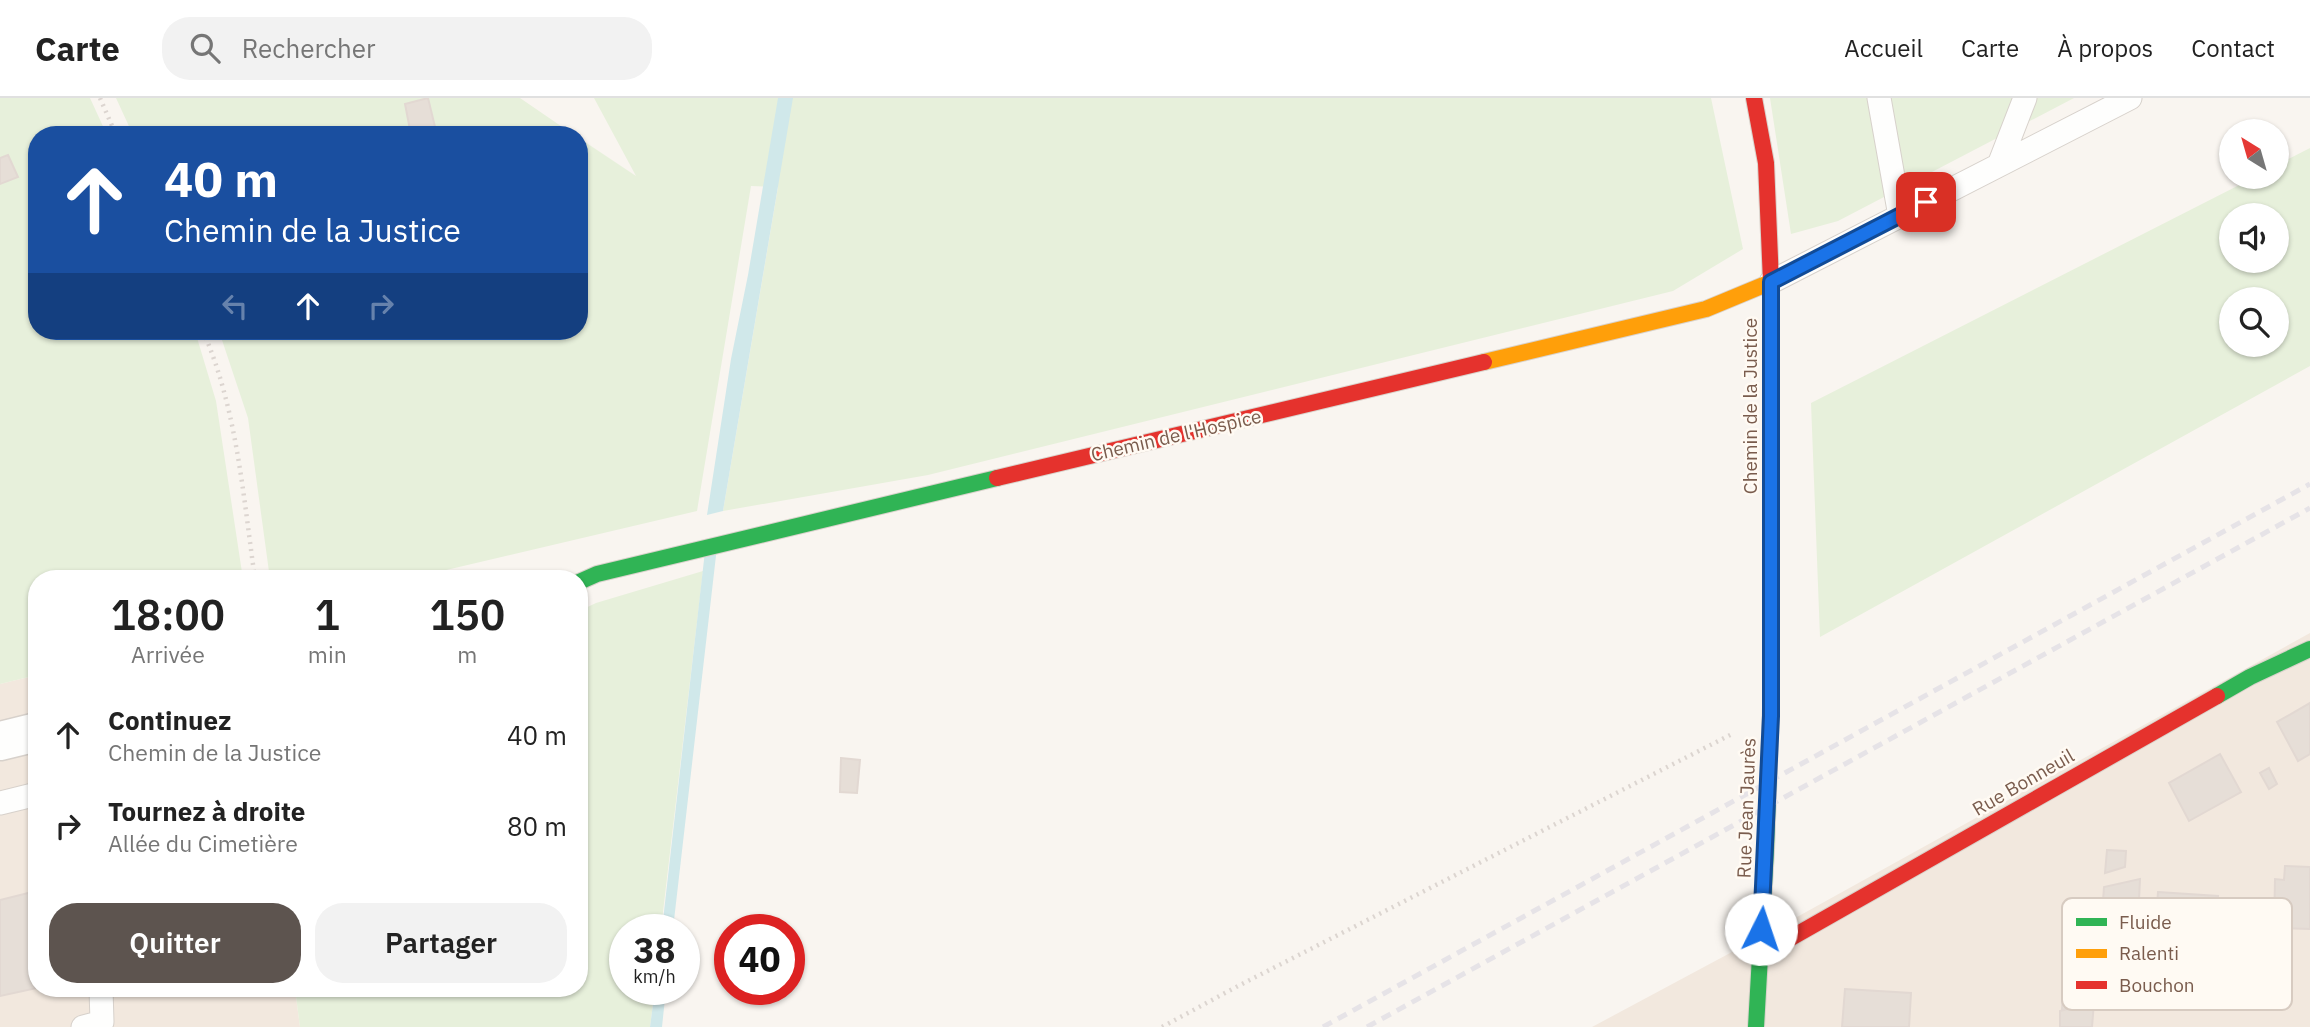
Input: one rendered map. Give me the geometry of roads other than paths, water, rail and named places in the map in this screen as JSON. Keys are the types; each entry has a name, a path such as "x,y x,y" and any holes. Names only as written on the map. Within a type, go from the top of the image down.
{"street":[{"name":"Chemin de la Justice","path":"1754,98 1766,163 1771,282 1771,716"},
{"name":"Chemin de l'Hospice","path":"588,578 1706,309 1771,282"},
{"name":"Rue Bonneuil","path":"1759,956 2238,684 2310,649"},
{"name":"Rue Jean Jaurès","path":"1756,1027 1771,716"},
{"path":"0,741 28,734"}],"lane":[{"path":"1879,98 1900,216"},
{"path":"1999,165 2025,98"},
{"path":"1771,282 2130,98"},
{"path":"0,803 28,796"},
{"path":"83,1027 102,1022 100,997"}],"water":[{"path":"778,98 793,98 723,511 707,515 731,359"},
{"path":"717,547 675,914 664,914 705,551"},
{"path":"653,1005 664,1005 662,1027 650,1027"}],"railway":[{"path":"1323,1027 2310,484"},
{"path":"1367,1027 2310,508"}]}
